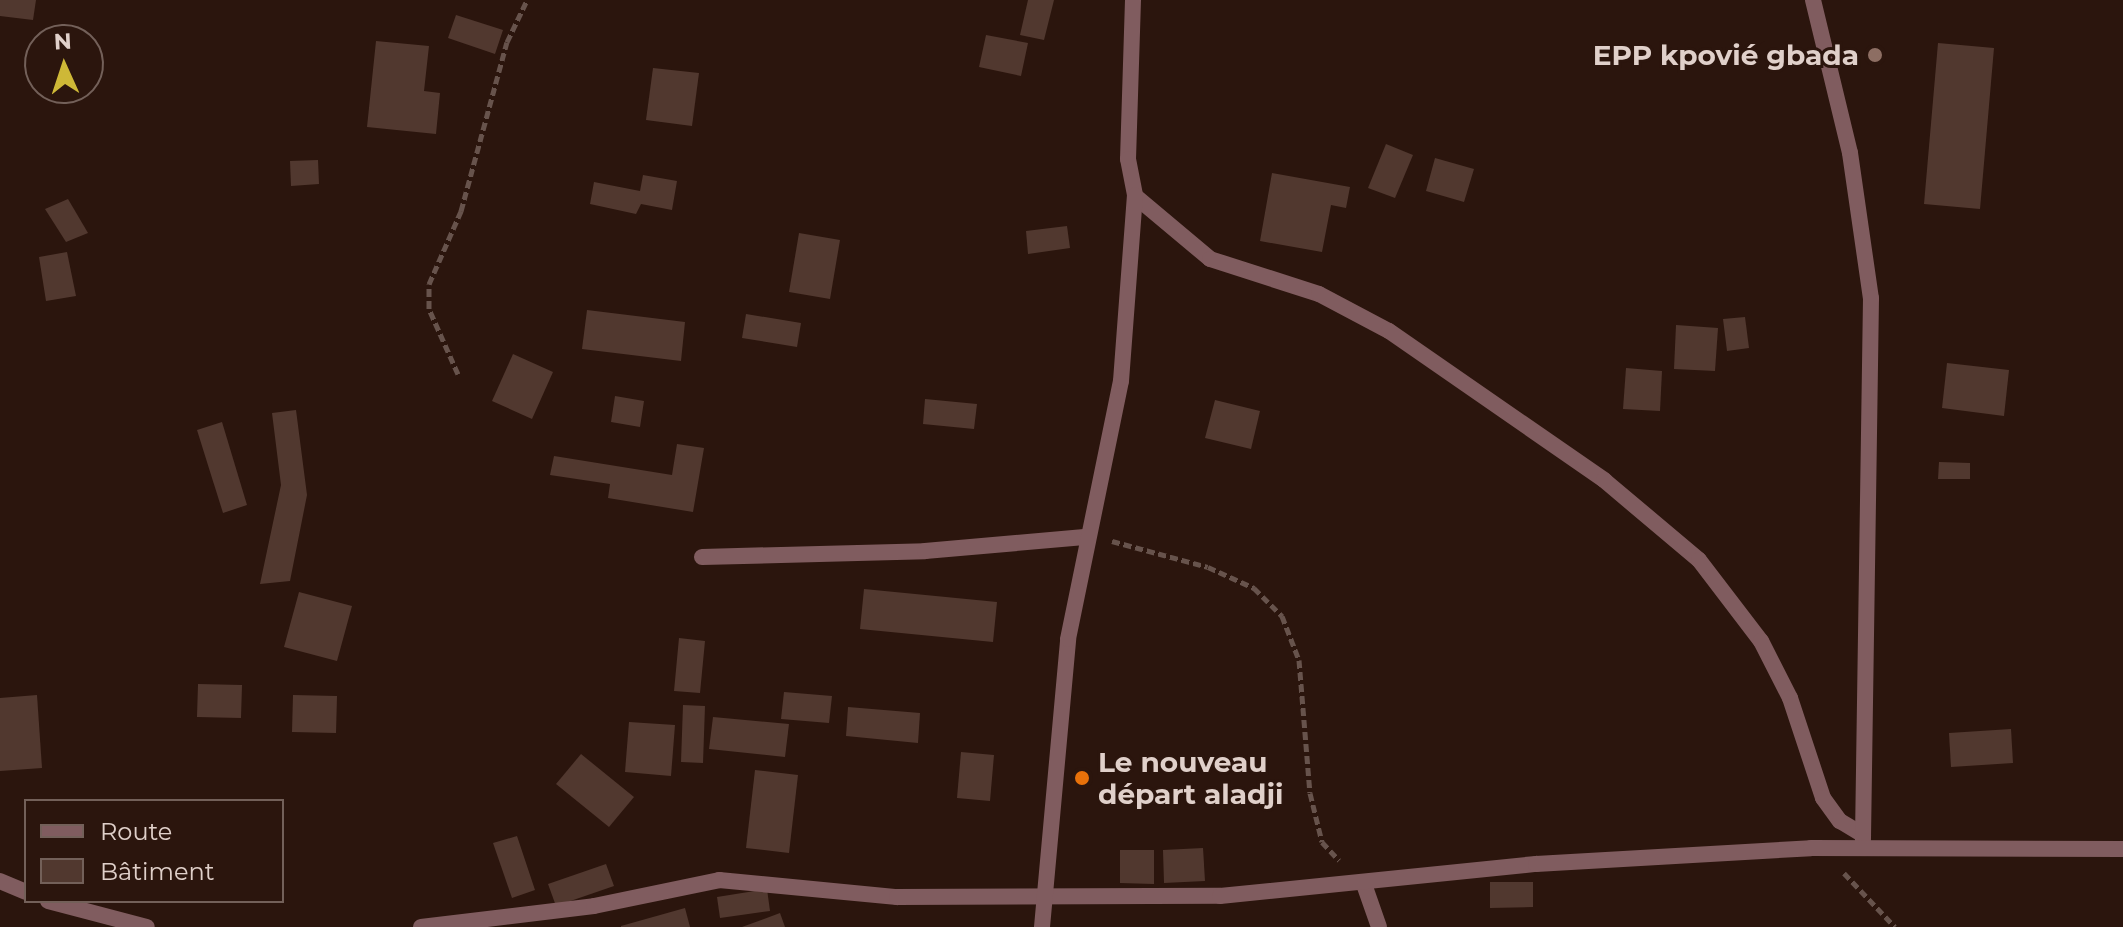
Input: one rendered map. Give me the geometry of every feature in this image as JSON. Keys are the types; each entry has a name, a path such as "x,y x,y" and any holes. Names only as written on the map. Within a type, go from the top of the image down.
{"street":[{"path":"1042,927 1048,899 1066,654 1084,537 1121,381 1135,196 1128,132 1133,0"},
{"path":"1813,0 1850,153 1871,298 1863,841"},
{"path":"1135,196 1210,259 1319,294 1389,331 1604,480 1699,560 1761,641 1790,698 1823,798 1840,821 1863,841"},
{"path":"702,557 925,551 1084,537"},
{"path":"421,927 594,906 719,880 897,897 1048,899 1365,887 1536,864 1811,848 1863,841 2123,849"},
{"path":"0,881 24,891"},
{"path":"1365,887 1379,927"},
{"path":"56,903 147,927"}],"path":[{"path":"458,374 429,309 429,284 461,211 507,42 527,0"},
{"path":"1084,537 1208,567 1254,588 1282,616 1299,660 1310,793 1322,842 1365,887"},
{"path":"1811,848 1860,884 1895,927"}],"building":[{"path":"0,0 36,0 33,20 0,16"},
{"path":"1028,0 1054,0 1044,40 1020,35"},
{"path":"456,15 503,30 495,54 448,38"},
{"path":"986,35 1028,43 1021,76 979,67"},
{"path":"376,41 429,46 424,91 440,93 436,134 367,127"},
{"path":"1938,43 1994,48 1980,209 1924,204"},
{"path":"653,68 699,73 692,126 646,120"},
{"path":"1386,144 1413,155 1395,198 1368,188"},
{"path":"1435,158 1474,169 1464,202 1426,191"},
{"path":"318,160 319,184 291,186 290,161"},
{"path":"1272,173 1350,187 1346,208 1331,205 1322,252 1260,241"},
{"path":"643,175 677,181 672,210 641,204 636,214 590,204 594,182 640,191"},
{"path":"68,199 88,233 66,242 45,209"},
{"path":"1067,226 1070,248 1028,254 1026,231"},
{"path":"799,233 840,240 830,299 789,292"},
{"path":"67,252 76,296 46,301 39,257"},
{"path":"587,310 685,322 681,361 582,349"},
{"path":"746,314 801,323 797,347 742,338"},
{"path":"1745,317 1749,348 1727,351 1723,319"},
{"path":"1676,325 1718,328 1715,371 1674,369"},
{"path":"513,354 553,372 532,419 492,401"},
{"path":"1947,363 2009,370 2004,416 1942,408"},
{"path":"1626,368 1662,371 1660,411 1623,409"},
{"path":"615,396 644,401 640,427 611,422"},
{"path":"925,399 977,404 974,429 923,424"},
{"path":"1215,400 1260,411 1251,449 1205,438"},
{"path":"296,410 307,495 290,581 260,584 281,485 272,413"},
{"path":"222,422 247,505 223,513 197,430"},
{"path":"677,444 704,448 693,512 608,498 610,484 550,475 554,456 672,475"},
{"path":"1939,462 1970,463 1970,479 1938,479"},
{"path":"864,589 997,602 993,642 860,629"},
{"path":"299,592 352,606 337,661 284,647"},
{"path":"679,638 705,641 700,693 674,691"},
{"path":"198,684 242,685 241,718 197,717"},
{"path":"784,692 832,696 829,723 781,719"},
{"path":"37,695 42,768 0,771 0,698"},
{"path":"293,695 337,696 336,733 292,732"},
{"path":"683,705 705,706 703,763 681,762"},
{"path":"848,707 920,713 918,743 846,736"},
{"path":"713,717 789,724 785,757 709,749"},
{"path":"629,722 675,725 671,776 625,772"},
{"path":"2011,729 2013,763 1951,767 1949,733"},
{"path":"961,752 994,755 990,801 957,798"},
{"path":"581,754 634,797 609,827 556,784"},
{"path":"755,770 798,775 789,853 746,848"},
{"path":"517,836 535,890 512,898 493,843"},
{"path":"1203,848 1205,881 1164,883 1163,850"},
{"path":"1120,850 1154,850 1154,884 1120,883"},
{"path":"606,864 614,886 556,906 548,884"},
{"path":"1490,882 1533,882 1533,907 1490,908"},
{"path":"767,889 770,911 720,918 717,897"},
{"path":"685,908 690,927 621,927 621,926"},
{"path":"780,913 785,927 742,927"}],"place":[{"name":"EPP kpovié gbada","path":"1875,55"},
{"name":"Le nouveau départ aladji","path":"1082,778"}]}
